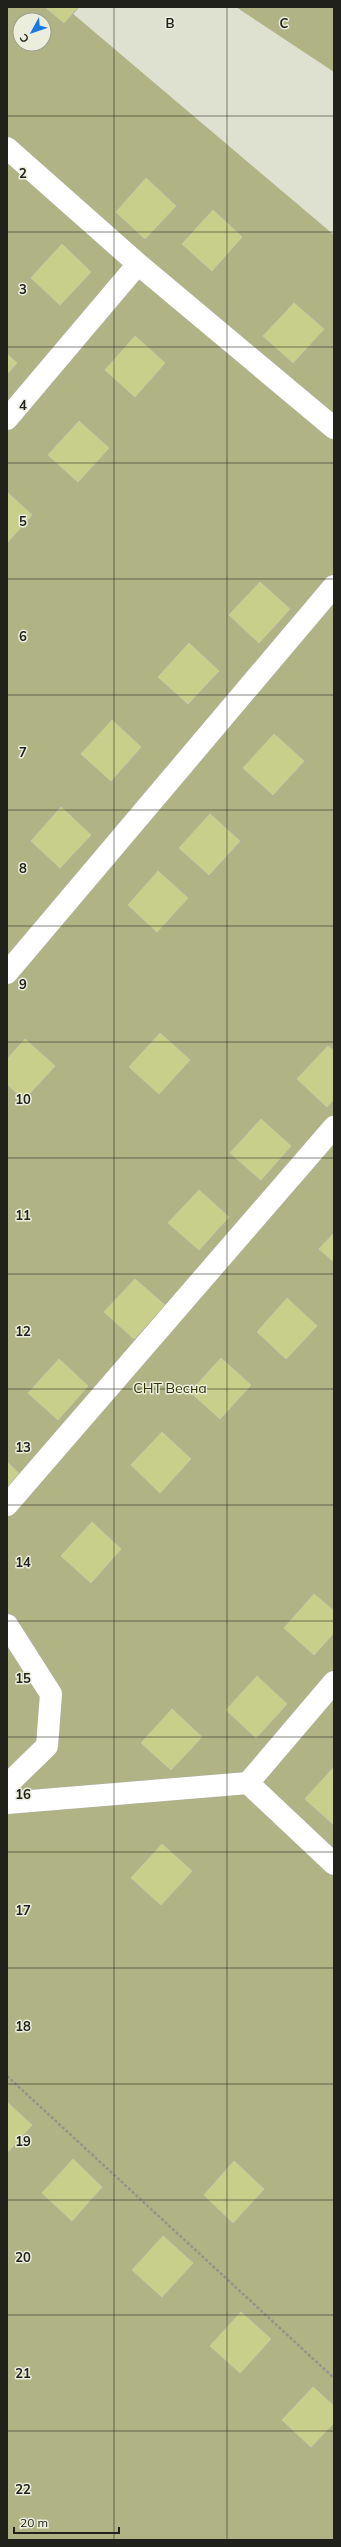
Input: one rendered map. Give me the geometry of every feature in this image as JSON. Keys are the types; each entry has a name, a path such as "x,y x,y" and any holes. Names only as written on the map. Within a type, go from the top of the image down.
{"street":[{"path":"7,148 138,264 334,428"},
{"path":"7,419 138,264"},
{"path":"7,973 334,586"},
{"path":"7,1505 334,1127"},
{"path":"7,1625 51,1694 47,1746 7,1785"},
{"path":"7,1803 248,1784 334,1682"},
{"path":"248,1784 334,1864"}],"path":[{"path":"7,2076 334,2378"}],"green space":[{"name":"СНТ Весна","path":"7,7 65,7 334,235 334,2540 7,2540"},
{"path":"236,7 334,7 334,72"}],"building":[{"path":"44,7 79,7 64,24 52,14 52,12"},
{"path":"146,177 177,206 145,240 115,212"},
{"path":"213,209 243,237 212,272 181,244"},
{"path":"62,243 92,272 60,306 30,278"},
{"path":"294,302 325,329 293,364 262,336"},
{"path":"135,335 166,363 135,398 104,370"},
{"path":"7,353 18,363 7,375"},
{"path":"79,420 110,448 78,483 47,455"},
{"path":"7,491 33,515 7,544"},
{"path":"260,581 291,609 259,644 228,615"},
{"path":"189,642 220,671 188,705 157,677"},
{"path":"112,719 142,747 111,782 80,754"},
{"path":"274,733 305,761 273,796 242,768"},
{"path":"61,806 92,835 60,869 30,841"},
{"path":"210,813 241,841 209,876 178,848"},
{"path":"158,870 189,898 157,933 127,905"},
{"path":"160,1032 191,1060 159,1095 128,1067"},
{"path":"25,1038 56,1066 24,1101 7,1085 7,1058"},
{"path":"328,1045 334,1050 334,1100 327,1108 296,1079"},
{"path":"261,1118 292,1146 261,1181 229,1153"},
{"path":"199,1189 230,1217 199,1251 167,1223"},
{"path":"334,1232 334,1263 318,1249"},
{"path":"135,1278 166,1305 134,1340 103,1312"},
{"path":"287,1297 318,1326 286,1360 256,1332"},
{"path":"221,1357 252,1385 220,1420 189,1392"},
{"path":"59,1358 89,1386 58,1421 27,1393"},
{"path":"162,1431 192,1459 160,1494 130,1465"},
{"path":"7,1461 22,1475 7,1492"},
{"path":"92,1521 122,1549 91,1584 60,1556"},
{"path":"314,1593 334,1610 334,1634 314,1656 283,1628"},
{"path":"257,1675 288,1704 256,1739 225,1710"},
{"path":"172,1708 203,1737 171,1771 140,1743"},
{"path":"334,1766 334,1826 304,1799"},
{"path":"162,1843 193,1871 161,1906 130,1878"},
{"path":"7,2101 33,2125 7,2154"},
{"path":"73,2158 103,2187 72,2222 41,2193"},
{"path":"234,2160 265,2189 233,2224 203,2195"},
{"path":"163,2235 194,2263 162,2298 131,2270"},
{"path":"241,2311 272,2339 240,2374 209,2346"},
{"path":"313,2386 334,2405 334,2424 311,2448 281,2420"}]}
